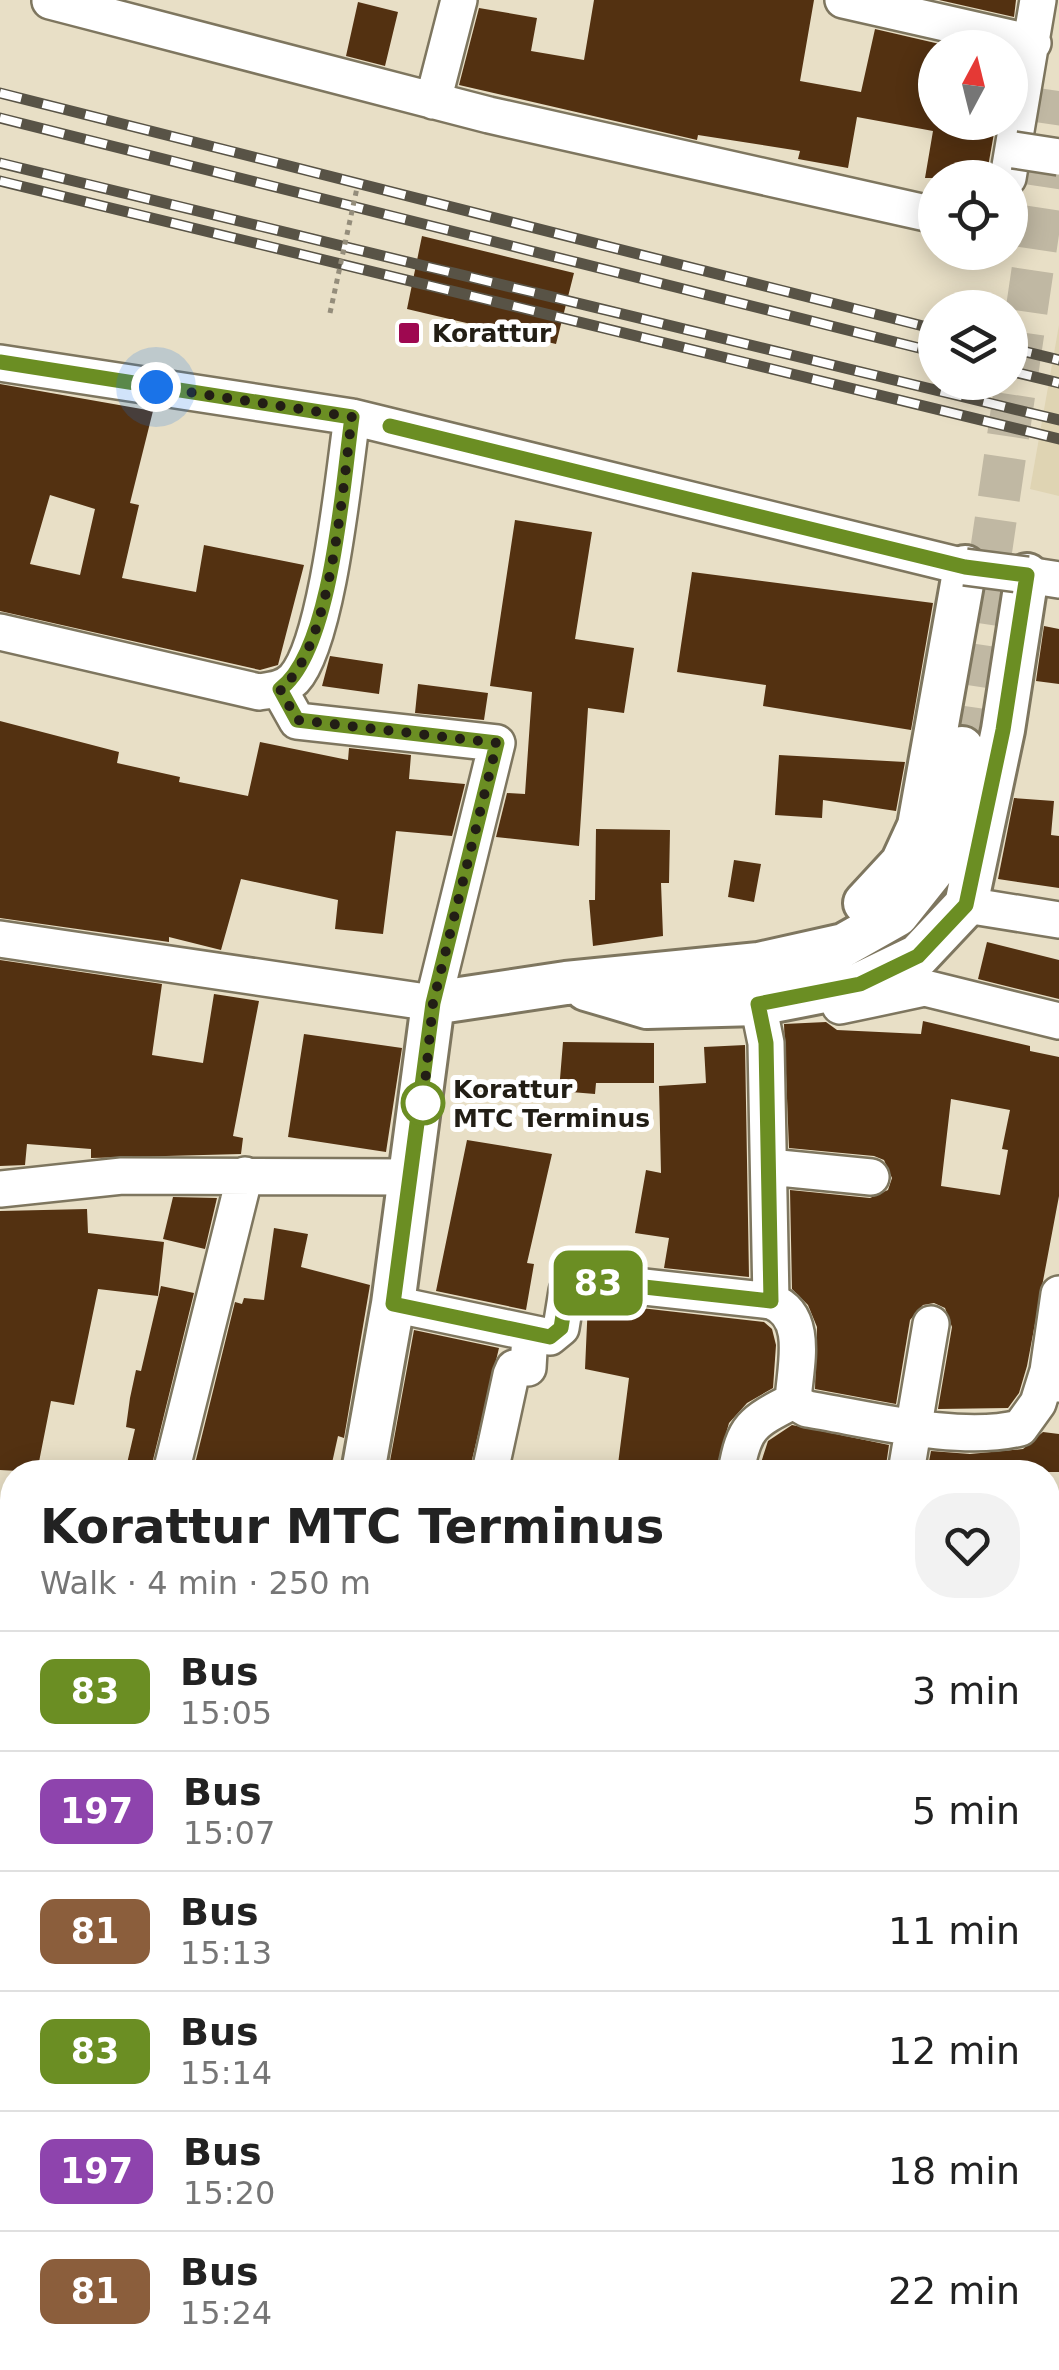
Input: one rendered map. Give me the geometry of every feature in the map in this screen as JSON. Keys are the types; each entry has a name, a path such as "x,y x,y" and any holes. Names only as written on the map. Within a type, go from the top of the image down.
{"street":[{"path":"433,101 459,0"},
{"path":"842,0 1032,43"},
{"path":"1012,160 1038,0"},
{"path":"50,1 433,101 918,211"},
{"path":"1028,162 1059,158"},
{"path":"0,362 352,417 965,567 1043,578 1003,730 966,905 918,956 860,984 758,1010"},
{"path":"0,632 259,692 280,689 295,678 308,652 330,573 352,417"},
{"path":"566,983 643,950 786,940 838,924 878,893 902,863 919,826 965,567"},
{"path":"280,689 297,720 497,743 433,1003 393,1304 365,1460"},
{"path":"0,940 433,1003 566,983 759,964 844,945 897,915 932,871 962,748"},
{"path":"966,905 1059,920"},
{"path":"566,983 647,1007 806,1013 925,988 1059,1020"},
{"path":"758,1010 766,1043 771,1301"},
{"path":"769,1167 871,1177"},
{"path":"175,1460 245,1175"},
{"path":"0,1190 122,1176 410,1177"},
{"path":"393,1304 550,1337 561,1328 567,1290 581,1280 771,1301 788,1308 796,1322 794,1402"},
{"path":"794,1402 807,1408 912,1426 1002,1432 1020,1428 1054,1378 1059,1294"},
{"path":"908,1460 931,1324"},
{"path":"493,1460 511,1375 514,1368 528,1368 530,1334"},
{"path":"738,1460 742,1438 750,1427 794,1402"}],"path":[{"path":"330,313 357,188"}],"shaded area":[{"path":"1059,325 1059,496 1030,489"}],"building":[{"path":"594,0 814,0 800,81 861,92 875,29 918,39 918,128 857,117 848,168 798,159 800,151 698,135 697,140 459,85 479,8 537,18 531,51 584,60"},
{"path":"939,0 1016,0 1014,17"},
{"path":"358,2 398,12 385,66 346,56"},
{"path":"931,140 993,140 989,160 928,160"},
{"path":"422,236 574,273 556,344 407,309"},
{"path":"0,384 153,411 130,503 139,505 122,578 196,592 204,545 304,565 278,665 260,670 0,611","holes":["50,495 95,509 80,575 30,564"]},
{"path":"515,520 592,532 575,639 634,648 624,713 588,708 579,846 496,837 507,793 525,794 532,692 490,686"},
{"path":"692,572 933,603 911,730 763,706 766,685 677,672"},
{"path":"1044,626 1059,629 1059,684 1036,681"},
{"path":"330,656 383,664 379,694 322,686"},
{"path":"418,684 488,693 484,720 415,713"},
{"path":"0,721 119,752 117,763 180,777 179,782 248,796 260,742 348,760 349,748 411,755 409,779 465,784 452,836 396,831 383,934 335,929 338,900 241,879 221,950 169,937 169,942 0,918"},
{"path":"779,755 905,762 896,811 823,800 822,818 775,815"},
{"path":"1014,798 1054,801 1051,835 1059,836 1059,888 998,879"},
{"path":"596,829 670,830 669,883 661,883 663,936 593,946 589,900 595,900"},
{"path":"734,860 761,864 754,902 728,897"},
{"path":"987,942 1059,960 1059,999 978,979"},
{"path":"0,960 162,984 152,1055 203,1063 214,994 259,1001 233,1136 243,1138 241,1154 91,1158 91,1149 27,1144 25,1165 0,1166"},
{"path":"923,1021 1030,1046 1030,1051 1059,1057 1059,1196 1027,1366 1019,1393 1008,1408 938,1409 952,1327 945,1308 934,1303 923,1305 910,1320 896,1404 815,1389 817,1327 808,1305 792,1289 790,1190 870,1198 888,1190 892,1178 884,1160 874,1156 789,1148 784,1024 826,1022 837,1030 921,1034","holes":["951,1099 1010,1110 1002,1149 1008,1150 1000,1195 941,1186"]},
{"path":"304,1034 402,1048 386,1152 288,1137"},
{"path":"563,1042 654,1043 654,1083 596,1083 595,1094 559,1091"},
{"path":"745,1045 749,1277 664,1268 669,1238 635,1233 646,1170 661,1173 659,1086 706,1083 704,1047"},
{"path":"467,1140 552,1154 527,1263 534,1264 526,1310 436,1291"},
{"path":"173,1197 217,1198 205,1249 163,1239"},
{"path":"87,1209 88,1233 164,1242 158,1296 98,1289 74,1405 51,1401 39,1460 0,1460 0,1211"},
{"path":"274,1228 308,1234 301,1267 370,1285 344,1438 338,1436 333,1460 196,1460 235,1302 242,1304 244,1298 264,1300"},
{"path":"161,1286 194,1293 153,1460 128,1460 135,1429 126,1427 130,1398 136,1370 141,1371"},
{"path":"588,1302 764,1322 772,1329 776,1345 773,1388 747,1403 729,1423 718,1460 619,1460 629,1378 585,1369"},
{"path":"414,1330 499,1348 472,1460 390,1460"},
{"path":"792,1425 889,1445 887,1460 762,1460 768,1441"},
{"path":"1043,1432 1059,1434 1059,1460 929,1460 931,1451 970,1454 1023,1449"}],"tunnel":[{"path":"962,748 1059,91"}],"railway":[{"path":"0,93 918,325"},
{"path":"0,118 918,348"},
{"path":"0,163 1059,420"},
{"path":"0,181 1059,439"},
{"path":"1028,352 1059,360"},
{"path":"1028,375 1059,383"}],"bus line":[{"name":"83","path":"0,362 352,417 330,573 308,652 295,678 280,689 297,720 497,743 433,1003 393,1304 550,1337 561,1328 567,1290 581,1280 771,1301 766,1043 758,1004 860,984 918,956 966,905 1003,730 1027,575 965,567 390,426"}],"place":[{"name":"Korattur","path":"409,333"},
{"name":"Korattur MTC Terminus","path":"423,1103"}],"route":[{"path":"156,387 352,417 330,573 308,652 295,678 280,689 297,720 497,743 433,1003 423,1103"}]}
